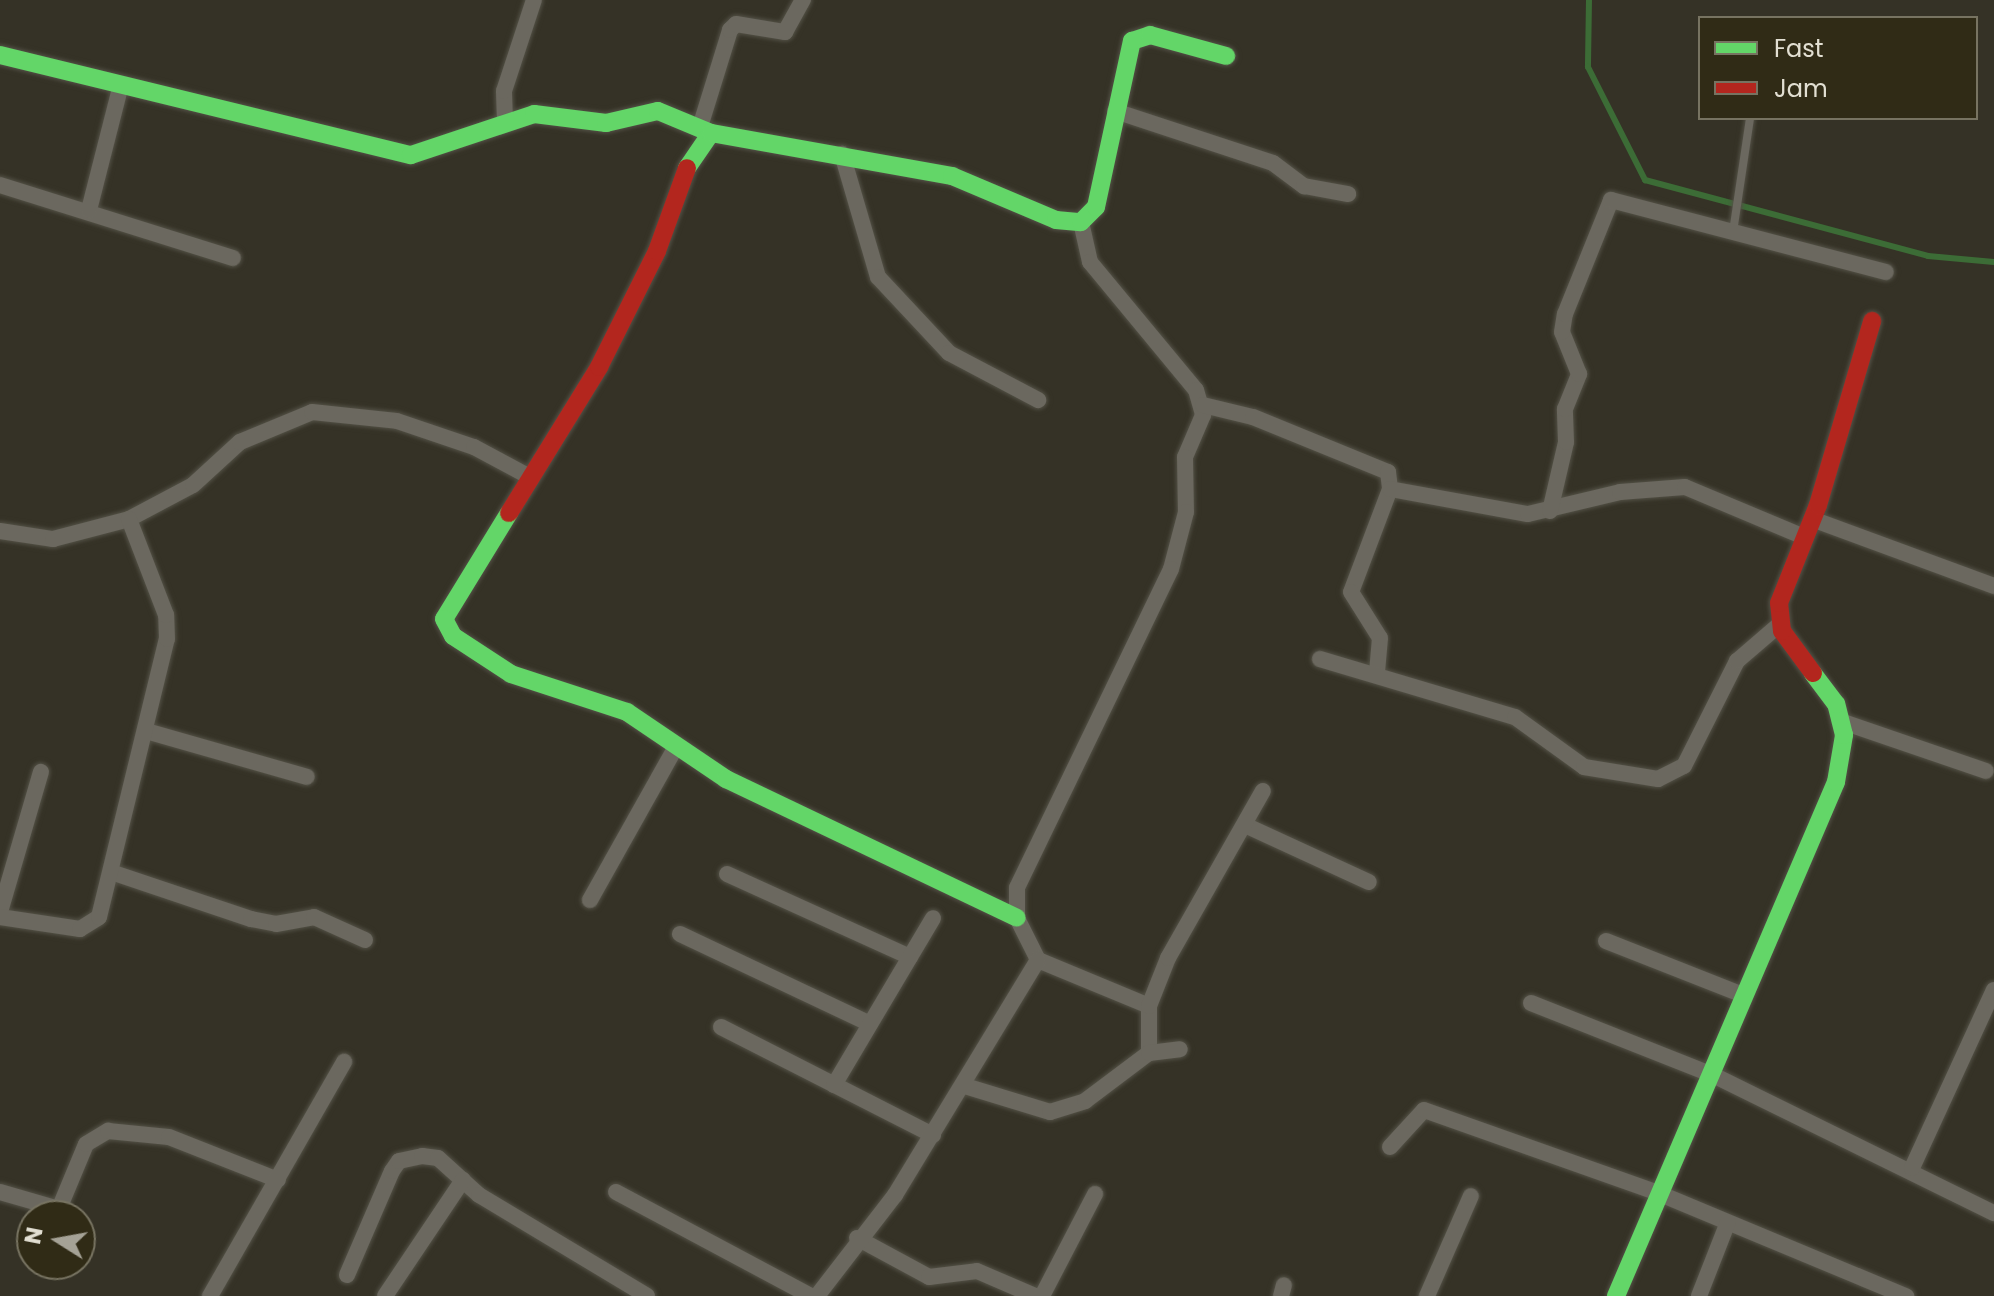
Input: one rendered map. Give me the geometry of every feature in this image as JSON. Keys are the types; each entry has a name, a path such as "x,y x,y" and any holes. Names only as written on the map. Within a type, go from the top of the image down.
{"street":[{"path":"505,121 504,91 534,0"},
{"path":"803,0 785,32 743,24 730,30 705,130 692,155 657,251 599,367 451,600 447,628 511,674 593,697 676,747 822,827 1017,918"},
{"path":"0,55 120,88 411,155 432,154 505,121 534,114 606,123 641,111 705,130 952,176 1056,220 1081,222 1096,207 1127,48 1137,37 1226,56"},
{"path":"89,210 120,88"},
{"path":"1115,111 1273,163 1304,186 1348,194"},
{"path":"842,154 878,277 949,353 1038,400"},
{"path":"0,185 89,210 233,258"},
{"path":"1550,511 1566,442 1565,409 1579,374 1562,332 1565,314 1611,200 1734,229 1886,272"},
{"path":"1081,222 1090,262 1111,294 1203,405 1368,460 1388,472 1390,489 1351,592 1380,638 1377,673"},
{"path":"1616,1296 1831,795 1842,758 1840,721 1819,675 1780,624 1779,603 1812,519 1872,321"},
{"path":"1149,1006 1038,960 1017,918 1017,888 1171,569 1186,512 1185,457 1203,405"},
{"path":"0,531 53,539 129,519 193,485 240,442 312,412 397,421 474,447 530,477"},
{"path":"1390,489 1528,514 1620,492 1685,487 1804,537"},
{"path":"41,772 0,914 91,926 111,872 146,731 166,615 129,519"},
{"path":"1812,519 1994,586"},
{"path":"1320,659 1377,673 1515,717 1584,767 1658,779 1684,766 1737,661 1780,624"},
{"path":"1840,721 1986,771"},
{"path":"146,731 307,777"},
{"path":"590,900 676,747"},
{"path":"1149,1053 1149,1006 1168,958 1247,826 1263,791"},
{"path":"1247,826 1369,882"},
{"path":"111,872 251,919 276,924 314,917 365,940"},
{"path":"727,874 910,957"},
{"path":"834,1085 933,918"},
{"path":"680,934 870,1024"},
{"path":"1606,941 1743,995"},
{"path":"616,1192 814,1296 933,1135 1038,960"},
{"path":"1912,1168 1994,990"},
{"path":"1531,1003 1713,1075 1912,1168 1994,1213"},
{"path":"721,1027 933,1135"},
{"path":"965,1086 1050,1112 1085,1101 1149,1053 1180,1049"},
{"path":"210,1296 344,1062"},
{"path":"1390,1147 1424,1110 1658,1193 1728,1222 1866,1288 1906,1296"},
{"path":"0,1192 59,1209 86,1144 108,1131 169,1137 278,1180"},
{"path":"347,1275 399,1161 438,1158 463,1180 647,1296"},
{"path":"385,1296 463,1180"},
{"path":"1042,1296 1095,1194"},
{"path":"1427,1296 1471,1196"},
{"path":"1699,1296 1728,1222"},
{"path":"857,1238 929,1277 977,1271 1035,1296"}],"lane":[{"path":"1734,229 1744,195 1750,120"}],"waterway":[{"path":"1589,0 1588,67 1645,180 1928,256 1994,262"}],"traffic: fast":[{"path":"687,168 711,133 952,176 1056,220 1081,222 1096,207 1132,41 1150,35 1226,56"},
{"path":"0,55 411,155 534,114 606,123 658,111 711,133"},
{"path":"509,513 444,619 453,636 511,674 627,712 726,779 1017,918"},
{"path":"1616,1296 1836,782 1844,735 1836,704 1813,673"}],"traffic: jam":[{"path":"509,513 599,367 657,251 687,168"},
{"path":"1813,673 1782,631 1779,603 1818,505 1872,321"}]}
